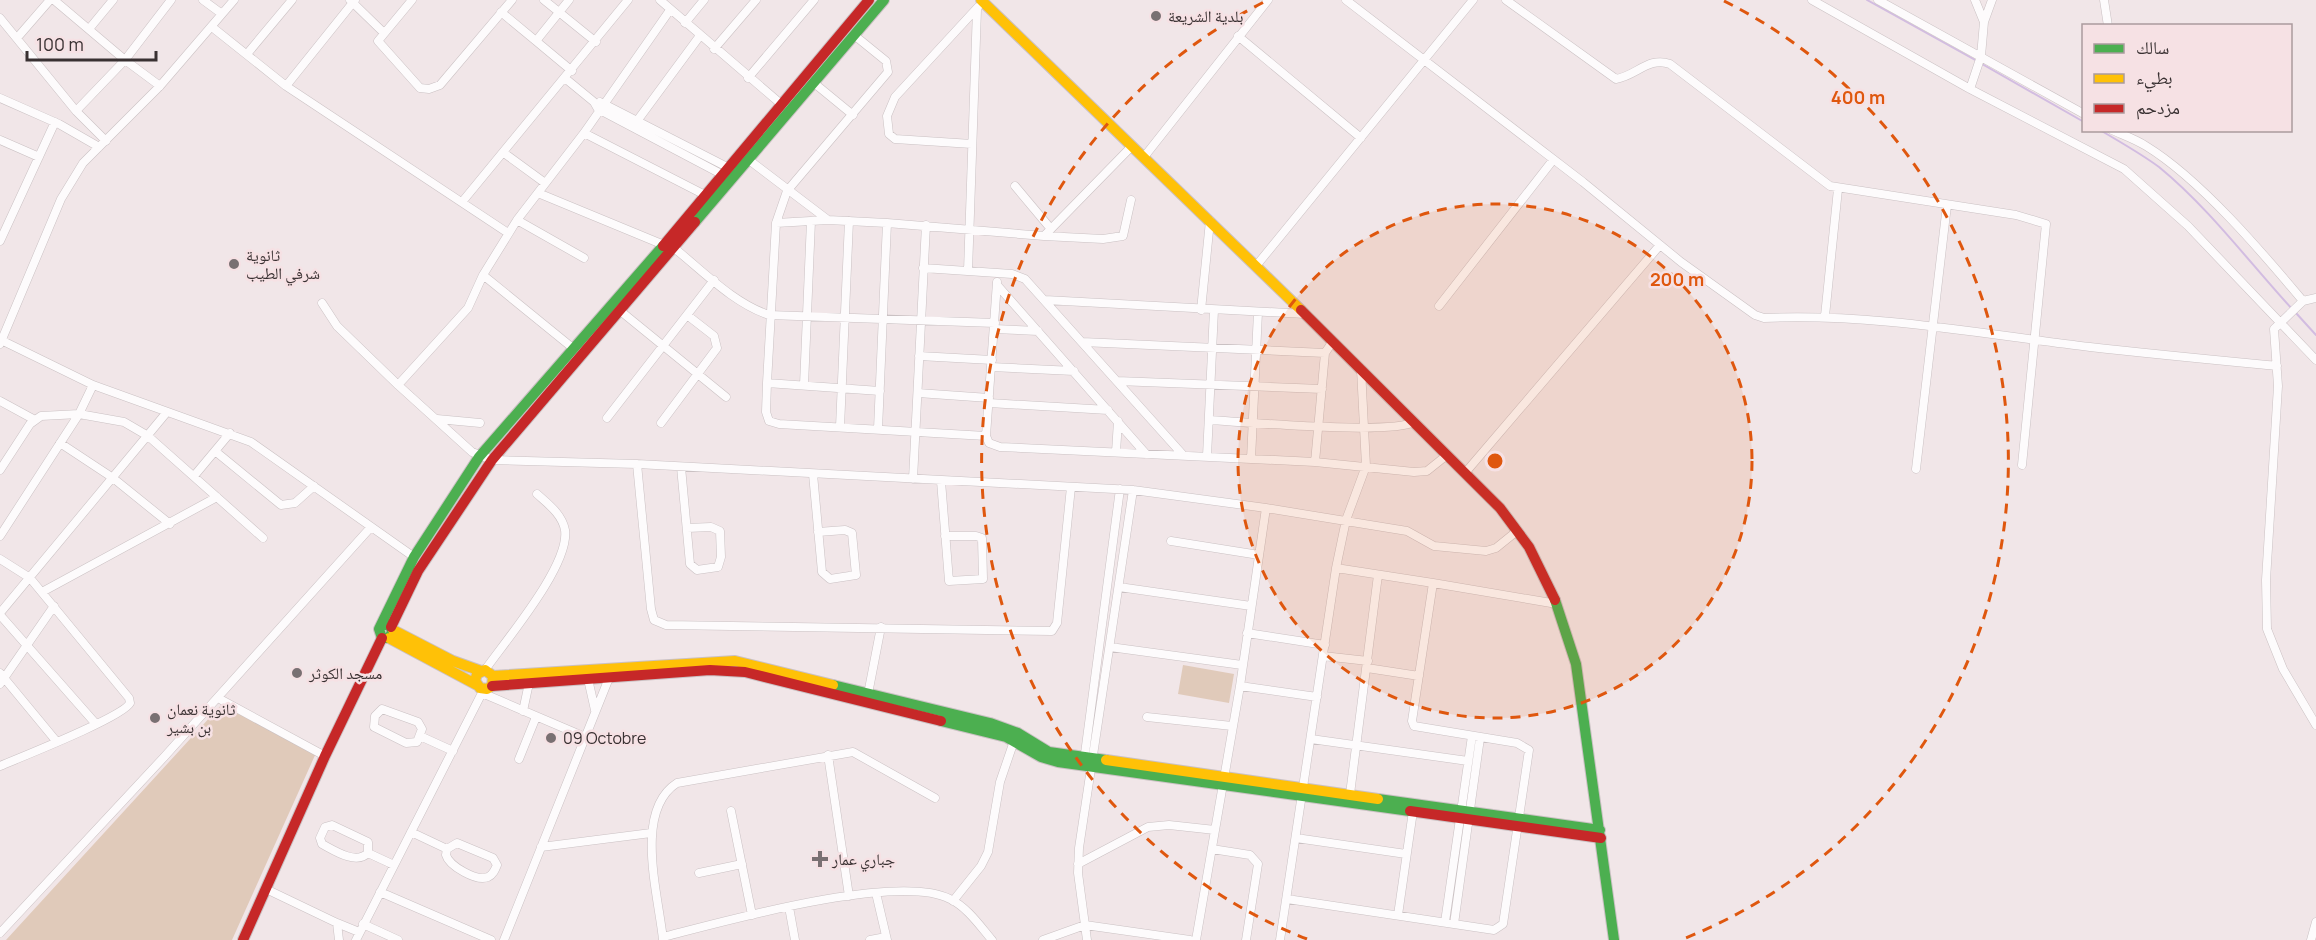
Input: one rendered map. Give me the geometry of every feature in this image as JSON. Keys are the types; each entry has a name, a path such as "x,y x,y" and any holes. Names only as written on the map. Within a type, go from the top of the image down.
{"main road":[{"path":"243,940 325,756 418,571 492,460 616,308 730,174 781,105 869,0"},
{"path":"669,247 705,195 749,160 884,0"},
{"path":"980,4 1144,157 1333,341 1500,507 1528,547 1557,604 1576,664 1614,940"},
{"path":"387,632 414,557 479,457 574,349 616,308"},
{"path":"387,632 453,661 485,681 529,683 710,670 745,672 1014,741 1047,760 1304,791 1413,811 1465,814"},
{"path":"485,681 735,661 990,723 1018,733 1049,752 1089,764"},
{"path":"1304,791 1350,794 1601,834"}],"street":[{"path":"14,35 52,0 160,86"},
{"path":"89,29 113,0"},
{"path":"76,111 125,60 171,0"},
{"path":"204,0 222,14"},
{"path":"234,0 160,86 83,163 61,199 1,342 93,385 251,442 414,557"},
{"path":"247,54 292,0"},
{"path":"412,0 383,32 379,42 420,88 429,89 440,85 512,0"},
{"path":"544,0 596,42"},
{"path":"536,40 569,0"},
{"path":"462,202 566,79 628,0"},
{"path":"660,0 699,37 781,105"},
{"path":"685,23 705,0"},
{"path":"714,49 756,0"},
{"path":"748,78 814,0"},
{"path":"1144,157 1268,0"},
{"path":"1346,0 1660,245 1755,315 1764,318 1825,316 1932,326 2035,340 2277,366"},
{"path":"1256,266 1473,0"},
{"path":"1506,0 1616,79 1624,78 1656,62 1670,64 1830,186 2016,215 2046,224 2022,465"},
{"path":"1812,0 1970,89 2124,169 2188,226 2316,360"},
{"path":"1976,0 1984,22"},
{"path":"1970,89 1981,56 1984,22 1992,0"},
{"path":"2104,0 2108,24"},
{"path":"286,86 352,1 383,32"},
{"path":"1882,1 2082,113"},
{"path":"972,144 895,139 889,134 887,116 895,97 980,4"},
{"path":"968,272 980,4"},
{"path":"398,385 468,308 483,275 508,233 584,133 599,104 670,10"},
{"path":"501,12 572,71"},
{"path":"0,18 76,111 106,141"},
{"path":"212,27 286,86 508,233"},
{"path":"0,28 14,35"},
{"path":"855,35 888,66 888,72 787,191 776,223 769,315 766,412 769,421 779,424 986,436"},
{"path":"1238,36 1361,138"},
{"path":"637,121 699,37"},
{"path":"566,79 599,104 730,174"},
{"path":"814,83 853,115"},
{"path":"0,98 55,122 99,147"},
{"path":"599,104 637,121 730,174"},
{"path":"0,241 55,122"},
{"path":"584,133 705,195"},
{"path":"2126,134 2145,145 2187,178 2268,259 2303,301"},
{"path":"0,140 39,157"},
{"path":"1044,236 1132,146"},
{"path":"504,153 545,183"},
{"path":"749,160 828,220"},
{"path":"1439,306 1553,160"},
{"path":"1016,186 1051,229"},
{"path":"1825,316 1838,189"},
{"path":"538,193 669,247 754,310 769,315 921,321 1038,331"},
{"path":"776,223 828,220 926,225 969,232 1103,238 1122,236 1131,200"},
{"path":"1916,469 1947,205"},
{"path":"517,220 584,258"},
{"path":"804,385 811,220"},
{"path":"840,427 849,221"},
{"path":"1201,310 1210,221"},
{"path":"878,429 887,223"},
{"path":"913,479 926,225"},
{"path":"1465,473 1660,245"},
{"path":"923,268 998,274 1025,279 1183,455"},
{"path":"998,274 986,436 989,443 1000,447 1315,462 1422,472 1447,455"},
{"path":"483,275 574,349"},
{"path":"607,418 714,280"},
{"path":"997,285 1146,453"},
{"path":"2316,298 2303,301 2280,323 2274,334 2278,386 2266,580 2267,629 2287,678 2316,725"},
{"path":"1045,300 1305,314"},
{"path":"322,303 337,326 398,385 479,457 492,460 637,464 1133,490 1346,520 1407,531 1434,546 1486,551 1496,548 1517,531"},
{"path":"616,308 726,397"},
{"path":"1207,456 1215,310"},
{"path":"1251,459 1258,312"},
{"path":"661,423 718,344 714,336 687,315"},
{"path":"1315,462 1325,353 1333,341"},
{"path":"1082,342 1325,353"},
{"path":"919,356 1074,371"},
{"path":"1280,940 1336,568 1346,520 1366,466 1361,369"},
{"path":"1117,381 1322,389"},
{"path":"767,383 880,391"},
{"path":"0,536 79,414 93,385"},
{"path":"918,393 1108,410"},
{"path":"0,401 34,420"},
{"path":"96,724 0,614 167,412"},
{"path":"1,466 34,420 41,416 79,414 124,422 148,436 263,538"},
{"path":"435,419 480,423"},
{"path":"1209,420 1365,427 1401,427 1414,422"},
{"path":"1116,452 1118,422"},
{"path":"194,476 230,433"},
{"path":"60,443 113,478 170,524"},
{"path":"215,451 281,504 295,503 314,486"},
{"path":"637,464 651,609 654,620 660,624 1052,630 1057,623 1071,487"},
{"path":"681,467 690,564 693,568 718,567 722,557 720,531 711,527 687,528"},
{"path":"813,474 818,532 824,576 830,579 856,575 852,533 845,530 818,532"},
{"path":"941,481 945,536 950,582 983,579 982,538 945,536"},
{"path":"1087,940 1078,864 1120,489"},
{"path":"1089,764 1110,647 1133,490"},
{"path":"359,932 453,751 485,681 551,576 562,552 565,540 562,520 537,494"},
{"path":"42,592 217,497"},
{"path":"1196,940 1240,686 1266,508"},
{"path":"0,933 218,698 372,527"},
{"path":"1171,541 1259,555"},
{"path":"0,560 30,578 129,698 130,703 126,709 96,724 0,766"},
{"path":"1336,568 1557,604"},
{"path":"1350,794 1378,575"},
{"path":"1287,898 1494,930 1503,924 1529,750 1523,744 1414,726 1412,721 1433,583"},
{"path":"1119,587 1251,606"},
{"path":"54,606 1,678 57,742"},
{"path":"868,694 881,627"},
{"path":"1247,633 1325,645"},
{"path":"1110,647 1242,665"},
{"path":"1323,656 1419,676"},
{"path":"504,940 609,678"},
{"path":"588,679 595,711"},
{"path":"485,681 523,711 585,737"},
{"path":"523,711 529,683"},
{"path":"1240,686 1317,698"},
{"path":"218,698 325,756"},
{"path":"382,709 418,722 422,729 420,736 417,742 406,743 374,727 375,716 382,709"},
{"path":"519,759 536,717"},
{"path":"1147,717 1232,726"},
{"path":"420,736 453,751"},
{"path":"1454,924 1468,761 1476,737"},
{"path":"1445,922 1465,814 1476,737"},
{"path":"1311,739 1468,761"},
{"path":"953,901 977,871 988,852 1000,782 1014,741"},
{"path":"935,798 861,755 845,752 677,783 660,804 651,833 663,938 752,915 849,896 876,893 930,893 953,901 974,919 992,940"},
{"path":"828,755 849,896"},
{"path":"731,811 752,915"},
{"path":"1398,915 1413,811"},
{"path":"328,825 335,826 368,842 368,853 363,858 354,859 322,844 320,838 328,825"},
{"path":"1078,864 1148,827 1168,825 1215,830"},
{"path":"411,832 447,849"},
{"path":"541,847 651,833"},
{"path":"1296,838 1407,854"},
{"path":"457,843 463,844 493,858 497,865 489,877 480,878 452,866 446,855 447,849 457,843"},
{"path":"1212,849 1250,855 1258,864 1246,940"},
{"path":"368,853 394,865"},
{"path":"699,873 742,864"},
{"path":"266,889 359,932 398,940"},
{"path":"380,892 491,940"},
{"path":"870,940 886,938 876,893"},
{"path":"789,907 795,940"},
{"path":"2311,940 2316,922"},
{"path":"337,923 339,940"},
{"path":"1043,940 1085,925 1191,940"}],"shaded area":[{"path":"1183,665 1234,674 1229,703 1178,694"},
{"path":"223,703 316,753 232,940 6,940"}],"waterway":[{"path":"1867,0 1977,61"},
{"path":"1982,64 2082,121"},
{"path":"2103,132 2152,162 2177,183 2211,217 2292,309"},
{"path":"2296,313 2316,335"}],"traffic: fast":[{"path":"695,222 884,0"},
{"path":"383,625 388,625 393,630 389,638 382,638 379,629 414,557 479,457 663,246"},
{"path":"1555,600 1576,664 1614,940"},
{"path":"833,685 990,723 1018,733 1049,752 1106,760"},
{"path":"941,721 1006,737 1041,757 1058,762 1410,811"},
{"path":"1378,799 1600,830"}],"traffic: slow":[{"path":"981,0 1301,310"},
{"path":"393,630 453,661 481,671"},
{"path":"389,638 477,685"},
{"path":"493,676 492,686 487,689 480,688 475,681 477,674 485,670 493,676 735,661 833,685"},
{"path":"1106,760 1378,799"}],"traffic: jam":[{"path":"663,246 869,0"},
{"path":"391,627 418,571 492,460 695,222"},
{"path":"1301,310 1500,508 1529,547 1555,600"},
{"path":"243,940 325,756 382,638"},
{"path":"492,686 710,670 745,672 941,721"},
{"path":"1410,811 1601,838"}],"place":[{"name":"بلدية الشريعة","path":"1156,16"},
{"name":"ثانوية شرفي الطيب","path":"234,264"},
{"name":"مسجد الكوثر","path":"297,673"},
{"name":"ثانوية نعمان بن بشير","path":"155,718"},
{"name":"09 Octobre","path":"551,738"},
{"name":"جباري عمار","path":"820,859"}]}
